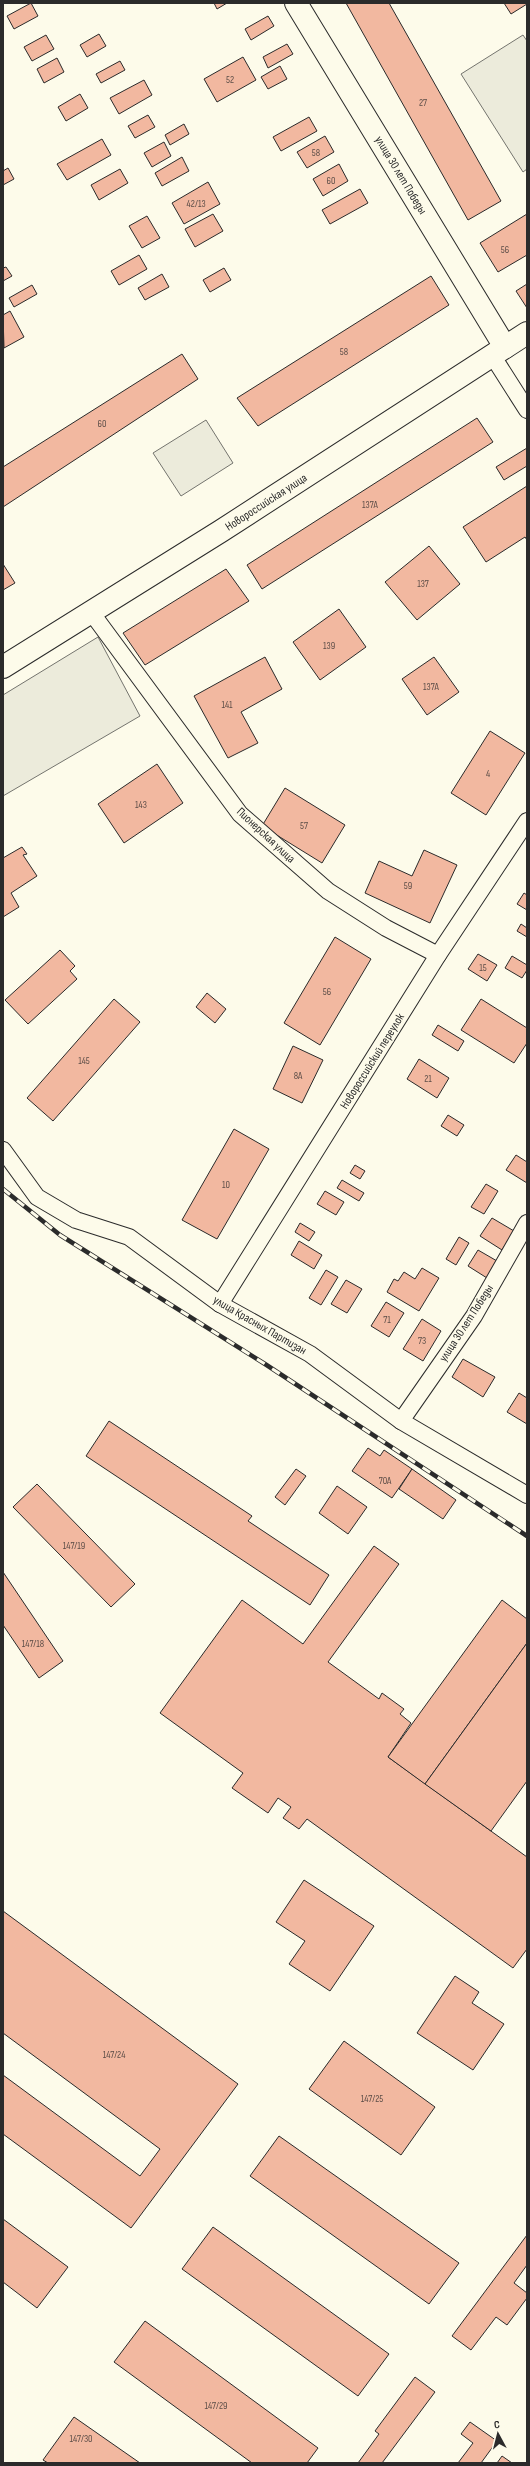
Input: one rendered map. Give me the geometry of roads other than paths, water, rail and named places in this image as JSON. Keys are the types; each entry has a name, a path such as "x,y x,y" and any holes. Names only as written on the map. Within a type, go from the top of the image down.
{"main road":[{"name":"улица 30 лет Победы","path":"296,3 499,351"},
{"name":"Новороссийская улица","path":"3,667 221,531 527,333"}],"street":[{"name":"улица 30 лет Победы","path":"499,351 527,410"},
{"name":"Пионерская улица","path":"91,612 240,814 328,891 386,928 438,955"},
{"name":"Новороссийский переулок","path":"220,1304 438,955 527,821"},
{"name":"улица Красных Партизан","path":"3,1150 37,1197 76,1220 129,1237 220,1304 310,1354 401,1421 527,1495"},
{"name":"улица 30 лет Победы","path":"401,1421 474,1316 527,1223"}],"railway":[{"path":"3,1189 60,1235 265,1364 527,1536"}]}
